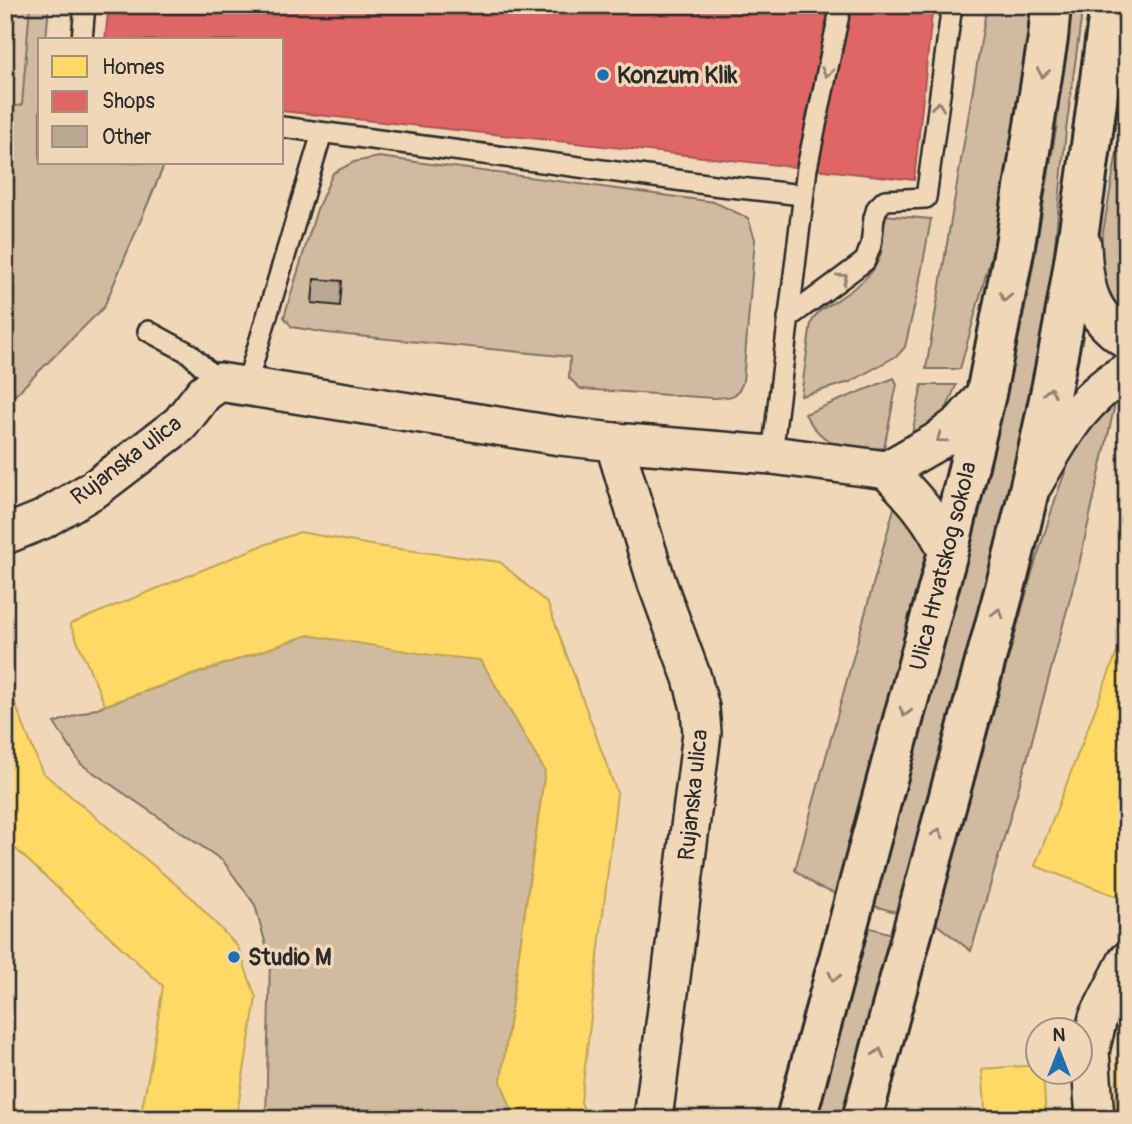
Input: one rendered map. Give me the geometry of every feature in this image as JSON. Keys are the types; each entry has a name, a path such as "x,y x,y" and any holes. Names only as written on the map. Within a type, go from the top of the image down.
{"street":[{"name":"Ulica Hrvatskog sokola","path":"796,1119 948,552 986,394 1017,238 1051,5"},
{"path":"862,1119 1009,573 1028,493 1058,355 1080,222 1110,5"},
{"path":"1080,222 1086,287 1091,304 1100,317 1127,340"},
{"path":"1028,493 1064,432 1086,402 1108,383 1127,372"},
{"path":"232,384 559,436 772,455 887,470 936,442 961,423 986,394"},
{"name":"Rujanska ulica","path":"5,536 42,520 96,488 180,424 204,393 232,384"},
{"name":"Rujanska ulica","path":"614,442 657,583 692,678 700,708 702,733 653,1119"},
{"path":"887,470 927,514 948,552"},
{"path":"1095,1119 1090,1051 1098,1018 1123,978"}],"lane":[{"path":"82,38 85,5"},
{"path":"772,455 807,168 841,5"},
{"path":"788,318 865,261 871,245 877,208 885,201 926,198 952,5"},
{"path":"284,127 803,195"},
{"path":"148,331 188,353 232,384 322,133"}],"shaded area":[{"path":"5,5 47,5 40,38 38,38 38,99 22,106 5,108"},
{"path":"30,5 49,5 46,38 38,38 38,164 165,164 104,307 5,405 5,108 22,105"},
{"path":"987,5 1032,5 1029,40 996,238 960,369 926,369"},
{"path":"1070,5 1083,5 1066,130 1050,296 1016,468 981,611 899,913 874,906 990,466 1028,295 1056,130"},
{"path":"1127,95 1127,323 1110,306 1098,260"},
{"path":"379,157 714,202 748,218 755,239 743,381 738,391 732,396 713,398 581,389 569,378 570,357 327,333 292,327 284,317 317,209 333,173 354,162"},
{"path":"884,215 931,219 905,347 898,355 850,382 801,396 811,323 820,311 867,277 877,264 882,248"},
{"path":"894,378 897,384 884,448 848,448 828,441 805,414"},
{"path":"922,385 956,385 938,421 910,444"},
{"path":"1117,395 1078,569 1027,759 971,951 935,923 1032,573 1056,497 1075,445"},
{"path":"897,497 926,549 926,562 836,894 818,887 795,870"},
{"path":"308,635 481,660 545,771 501,1081 515,1119 266,1119 270,960 255,905 223,861 81,764 54,723"},
{"path":"867,927 892,934 841,1119 815,1119"}],"building: Homes":[{"path":"300,532 376,546 500,562 548,604 617,793 581,1102 587,1119 515,1119 501,1081 545,771 481,660 431,655 308,635 105,705 70,624"},
{"path":"1127,626 1127,877 1119,897 1035,866"},
{"path":"5,678 42,772 191,897 238,947 256,998 236,1119 140,1119 163,986 5,839"},
{"path":"1118,1035 1127,1036 1127,1116 1116,1116"},
{"path":"1024,1066 1024,1086 1044,1086 1046,1119 986,1119 982,1069"}],"building: Shops":[{"name":"Konzum Klik","path":"109,5 933,5 914,180 284,111 284,38 105,38"}],"building: Other":[{"path":"314,279 342,281 340,306 312,303"}],"place":[{"name":"Konzum Klik","path":"603,75"},
{"name":"Studio M","path":"234,957"}]}
